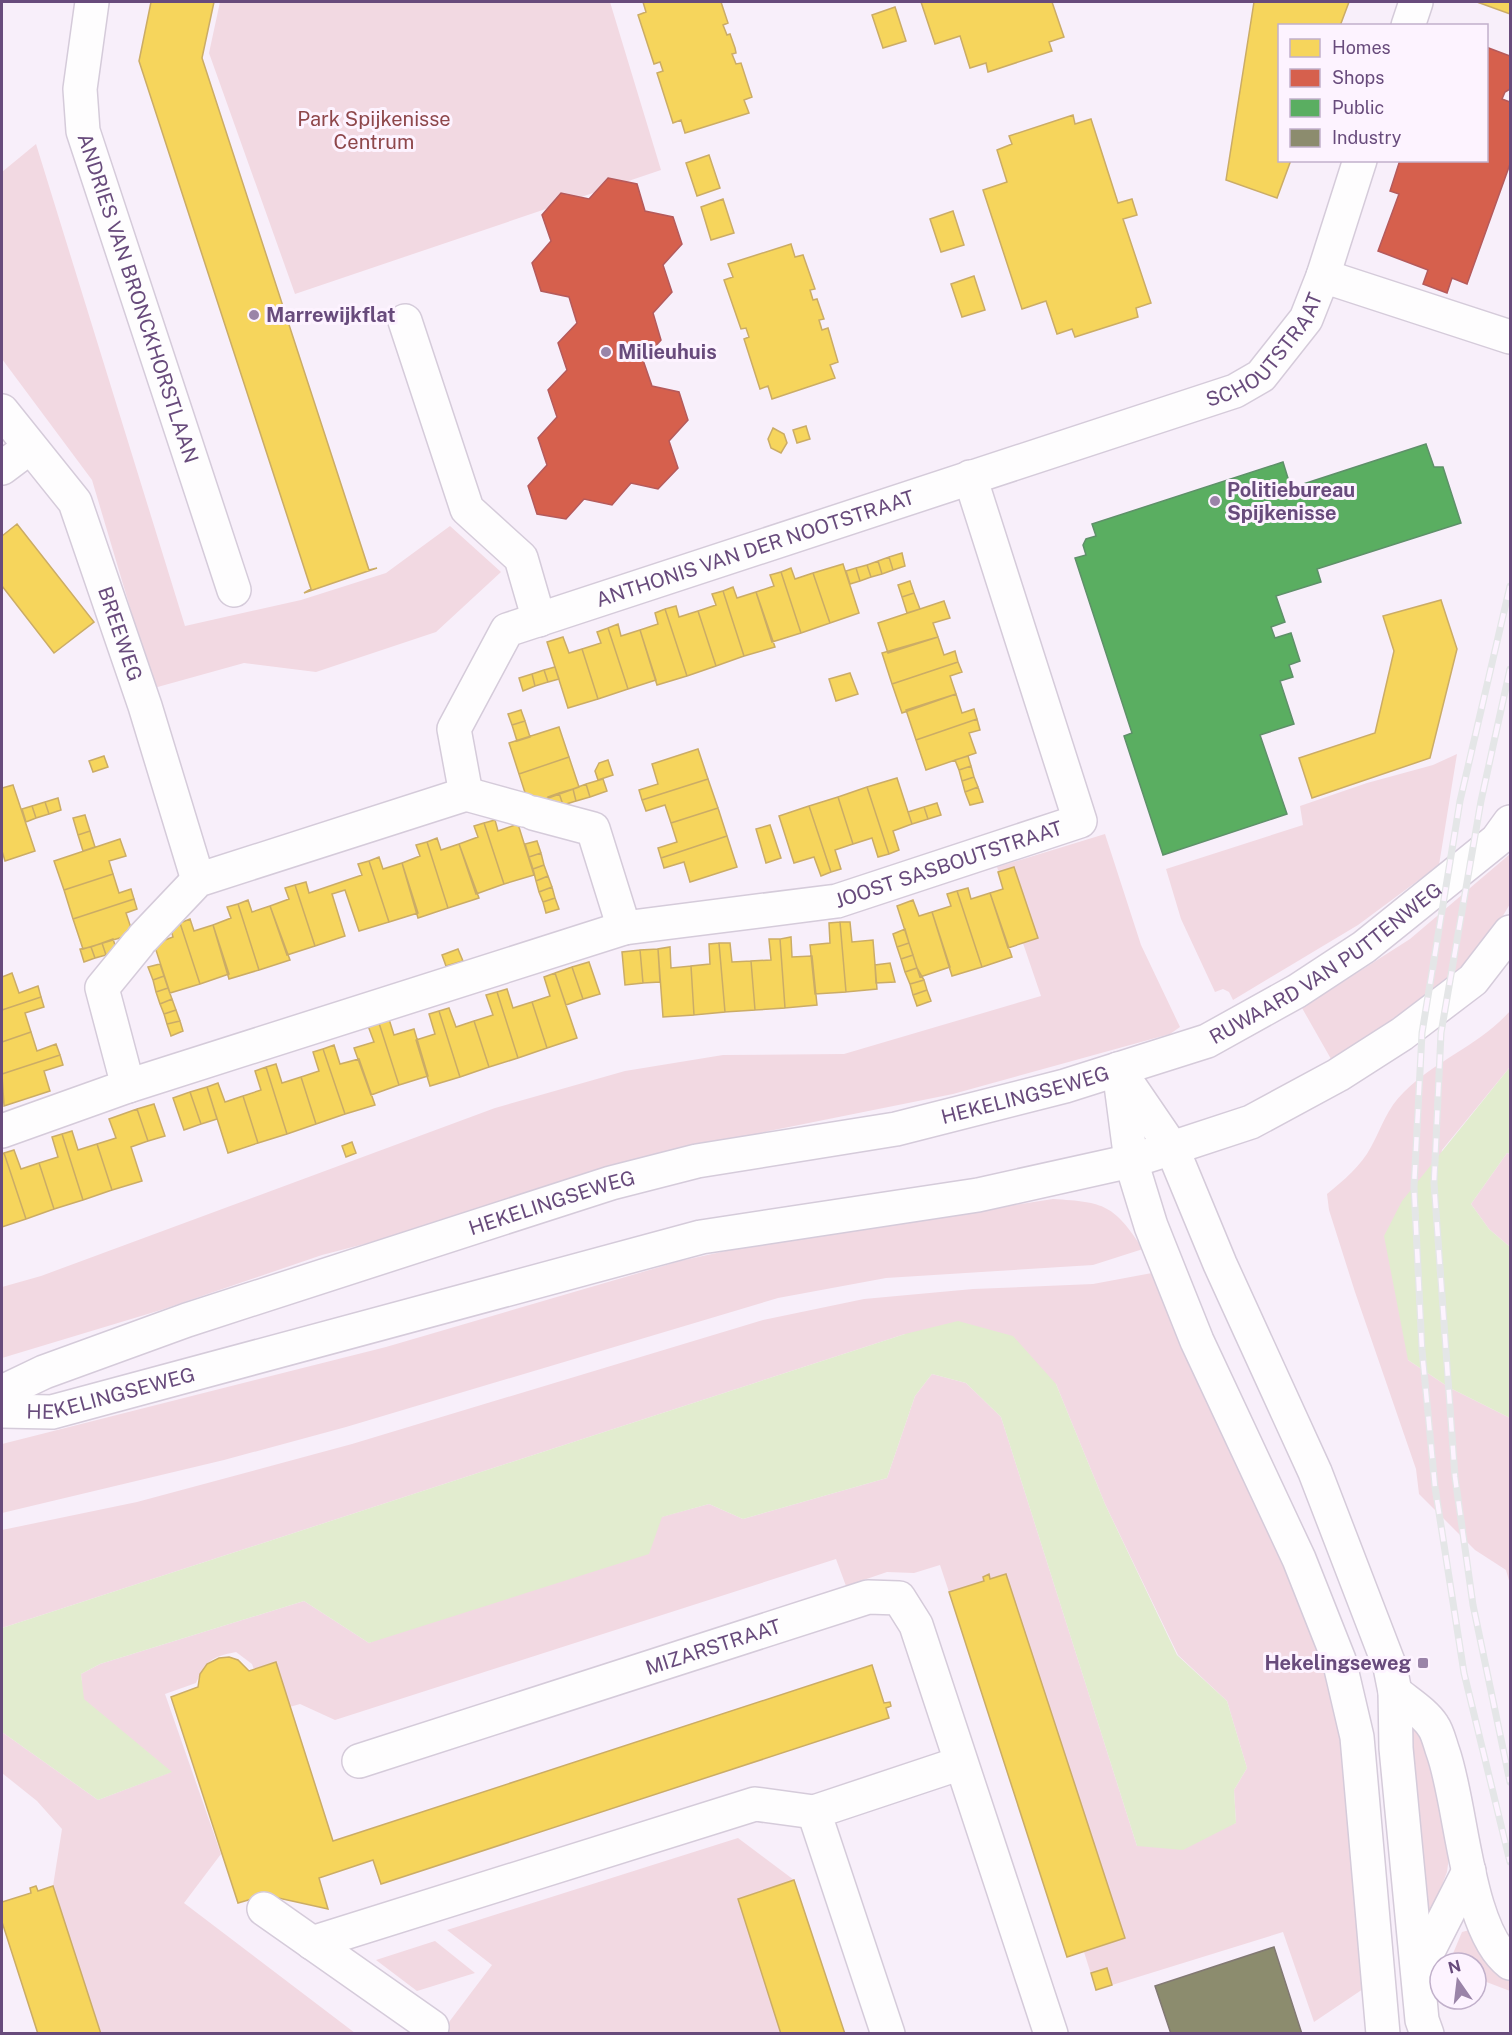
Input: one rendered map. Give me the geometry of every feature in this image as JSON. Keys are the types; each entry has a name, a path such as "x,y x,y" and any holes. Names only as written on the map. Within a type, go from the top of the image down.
{"street":[{"name":"ANDRIES VAN BRONCKHORSTLAAN","path":"92,2 80,89 83,131 234,590"},
{"path":"1323,276 1359,162"},
{"name":"SCHOUTSTRAAT","path":"1002,468 1235,391 1261,376 1306,319 1323,276 1510,337"},
{"path":"405,321 467,509 521,558 539,620"},
{"name":"BREEWEG","path":"2,411 75,502 145,706 198,880"},
{"path":"2,468 30,447"},
{"name":"ANTHONIS VAN DER NOOTSTRAAT","path":"466,794 454,729 507,630 1002,468"},
{"name":"JOOST SASBOUTSTRAAT","path":"624,928 837,900 1080,821 970,477"},
{"path":"2,1131 128,1086 624,928 592,829 466,794 198,880 140,941 102,988 128,1086"},
{"name":"RUWAARD VAN PUTTENWEG","path":"1118,1069 1207,1041 1297,992 1364,947 1428,898 1497,840 1510,822"},
{"path":"1131,1161 1251,1122 1338,1075 1402,1034 1473,980 1510,932"},
{"name":"HEKELINGSEWEG","path":"1118,1069 1172,1149 1220,1264 1315,1472 1356,1572 1390,1667 1395,1692 1396,1748 1417,1971 1422,2020 1427,2034"},
{"name":"HEKELINGSEWEG","path":"1118,1069 1131,1161 1151,1226 1197,1341 1299,1559 1339,1660 1357,1737 1383,2034"},
{"name":"HEKELINGSEWEG","path":"2,1392 44,1372 187,1320 611,1183 697,1161 896,1129 1013,1100 1118,1069"},
{"name":"HEKELINGSEWEG","path":"2,1411 52,1412 701,1238 978,1195 1131,1161"},
{"name":"MIZARSTRAAT","path":"359,1761 868,1597 899,1598 916,1625 1051,2034"},
{"path":"1395,1692 1433,1725 1447,1764 1469,1871 1484,1926 1498,1954 1510,1963"},
{"path":"312,1943 755,1804 814,1812 961,1763"},
{"path":"814,1812 888,2034"},
{"path":"1417,1971 1469,1871"},
{"path":"264,1909 432,2027"}],"green space":[{"name":"Park Spijkenisse Centrum","path":"220,2 610,2 661,170 295,294 209,53"},
{"path":"36,144 185,626 301,600 386,573 450,526 501,572 436,632 316,672 244,663 154,688 92,480 2,359 2,172"},
{"path":"1457,754 1439,865 1358,925 1233,1000 1229,992 1223,989 1215,992 1181,919 1166,869 1303,825 1300,806 1367,783 1433,765"},
{"path":"1105,834 1141,945 1180,1027 1170,1034 953,1094 769,1131 561,1187 449,1222 322,1255 161,1310 2,1358 2,1287 41,1276 495,1108 625,1071 723,1055 844,1054 1041,996 997,867"},
{"path":"1510,854 1510,904 1480,954 1335,1066 1302,1008 1410,939"},
{"path":"1510,1011 1510,1067 1442,1150 1408,1360 1450,1388 1510,1418 1510,1584 1506,1570 1475,1550 1419,1494 1416,1469 1355,1292 1329,1210 1327,1194 1362,1161 1389,1111 1404,1092 1430,1071 1485,1034"},
{"path":"1507,1153 1510,1154 1510,1247 1489,1229 1471,1204"},
{"path":"1053,1199 1085,1202 1107,1209 1124,1223 1143,1249 1093,1265 886,1278 778,1298 346,1427 224,1460 2,1513 2,1444 386,1347 680,1261 753,1245"},
{"path":"1152,1273 1206,1401 1269,1519 1306,1611 1338,1705 1369,1985 1314,2022 1283,1932 1096,1990 1084,1952 1125,1938 1006,1574 990,1579 988,1575 983,1577 984,1581 949,1592 940,1565 914,1573 887,1572 846,1586 836,1559 335,1720 300,1704 269,1713 252,1664 236,1652 215,1658 203,1669 196,1683 165,1694 221,1854 184,1903 355,2033 101,2033 53,1886 62,1829 37,1801 2,1773 2,1732 98,1800 171,1772 83,1699 81,1674 100,1664 304,1601 369,1643 661,1517 709,1504 743,1519 887,1478 915,1396 932,1374 966,1383 1001,1417 1137,1846 1236,1823 1234,1790 1247,1768 1227,1701 1178,1655 1105,1504 1056,1384 905,1334 2,1628 2,1530 137,1502 352,1444 763,1320 864,1299 973,1289 1093,1284"},
{"path":"1422,1725 1452,1834 1447,1872 1430,1916 1422,1918 1408,1729"},
{"path":"738,1838 794,1880 738,1899 781,2033 440,2034 492,1965 447,1930"},
{"path":"1473,1929 1487,1951 1454,1951 1462,1932"},
{"path":"435,1941 475,1973 417,1991 376,1960"},
{"path":"1488,1952 1500,1971 1510,1979 1510,1991 1488,1983"}],"shaded area":[{"path":"1510,1067 1510,1154 1507,1153 1471,1204 1489,1229 1510,1247 1510,1418 1450,1388 1408,1360 1384,1236 1402,1201"},
{"path":"958,1321 1013,1336 1056,1384 1105,1504 1177,1655 1227,1701 1247,1768 1234,1790 1236,1823 1183,1850 1137,1846 1001,1417 966,1383 932,1374 915,1396 887,1478 743,1519 709,1504 662,1517 649,1554 369,1643 304,1601 100,1664 81,1674 84,1699 172,1772 98,1800 2,1732 2,1628 905,1334"}],"building: Homes":[{"name":"Marrewijkflat","path":"151,2 214,2 202,58 369,570 377,568 304,593 311,589 139,61"},
{"path":"643,2 721,2 728,23 723,25 727,35 730,34 735,48 736,53 732,54 736,64 741,63 752,97 744,100 749,113 685,133 681,120 673,123 657,73 663,71 660,62 654,64 638,15 646,12"},
{"path":"921,2 1052,2 1064,37 1049,42 1052,51 988,72 986,63 970,68 960,36 935,44"},
{"path":"1254,2 1349,2 1341,24 1278,24 1278,162 1290,162 1277,198 1226,180"},
{"path":"1477,2 1510,2 1510,14"},
{"path":"895,7 906,41 883,48 872,15"},
{"path":"1073,115 1075,124 1091,119 1118,203 1132,199 1137,215 1123,219 1151,303 1136,308 1138,317 1075,337 1072,329 1057,334 1046,301 1022,309 983,190 1007,182 997,150 1012,144 1009,136"},
{"path":"709,155 720,188 697,196 686,163"},
{"path":"723,199 734,233 711,240 701,207"},
{"path":"953,211 964,245 941,252 930,219"},
{"path":"791,244 795,257 803,255 815,289 810,290 813,300 817,299 824,319 819,320 822,330 828,328 838,362 830,365 835,378 772,399 768,386 760,389 744,339 749,337 746,328 741,329 724,280 733,277 728,264"},
{"path":"974,276 985,310 962,317 951,284"},
{"path":"806,426 810,439 797,443 793,430"},
{"path":"773,428 784,434 787,443 781,453 771,448 768,439"},
{"path":"17,524 94,622 54,653 2,586 2,536"},
{"path":"902,553 905,566 893,570 889,557"},
{"path":"889,557 893,570 882,574 878,561"},
{"path":"878,561 882,574 871,577 867,565"},
{"path":"843,564 859,613 830,623 813,573"},
{"path":"867,565 871,577 860,581 856,568"},
{"path":"791,568 795,579 813,573 830,623 801,633 781,572"},
{"path":"856,568 860,581 850,584 846,571"},
{"path":"781,572 801,633 772,642 756,592 774,586 770,575"},
{"path":"910,581 914,593 902,597 898,585"},
{"path":"733,587 737,598 756,592 775,647 744,656 723,591"},
{"path":"723,591 744,656 716,666 698,611 716,605 712,594"},
{"path":"914,593 920,609 907,613 902,597"},
{"path":"1441,600 1457,649 1430,758 1312,798 1299,758 1375,733 1394,651 1383,616"},
{"path":"944,601 950,618 933,623 938,637 888,653 878,623"},
{"path":"676,606 679,617 698,611 716,666 687,676 665,609"},
{"path":"665,609 687,676 657,685 640,630 658,624 655,613"},
{"path":"618,624 621,636 640,630 656,680 628,689 608,628"},
{"path":"608,628 628,689 598,699 582,649 601,643 597,632"},
{"path":"563,637 569,653 582,649 598,699 568,708 547,642"},
{"path":"938,637 944,655 955,651 958,662 892,684 882,653"},
{"path":"958,662 962,672 950,676 956,694 902,713 892,684"},
{"path":"555,667 559,679 548,682 544,670"},
{"path":"544,670 548,682 535,686 532,674"},
{"path":"850,673 858,694 836,701 829,679"},
{"path":"532,674 535,686 523,691 519,678"},
{"path":"956,694 962,713 974,709 977,719 916,740 906,710"},
{"path":"521,710 525,721 512,725 508,714"},
{"path":"977,719 980,730 969,733 976,753 926,770 916,740"},
{"path":"525,721 530,737 517,741 512,725"},
{"path":"559,727 569,757 519,774 509,743"},
{"path":"698,749 708,779 642,800 639,790 658,784 652,764"},
{"path":"104,756 108,767 93,772 89,761"},
{"path":"968,756 971,766 959,770 955,760"},
{"path":"569,757 579,787 529,805 519,774"},
{"path":"608,760 613,775 598,780 595,771 599,763"},
{"path":"971,766 974,777 962,781 959,770"},
{"path":"974,777 978,787 965,792 962,781"},
{"path":"897,778 912,824 893,831 899,850 889,854 867,787"},
{"path":"603,779 607,791 590,797 586,784"},
{"path":"708,779 718,808 671,823 665,805 646,811 642,800"},
{"path":"586,784 590,797 576,801 573,789"},
{"path":"13,785 35,851 5,861 2,851 2,788"},
{"path":"867,787 889,854 878,857 872,838 853,844 838,797"},
{"path":"978,787 983,802 970,805 965,792"},
{"path":"573,789 576,801 563,805 559,793"},
{"path":"559,793 563,805 552,809 548,797"},
{"path":"838,797 853,844 835,850 841,869 831,872 809,806"},
{"path":"58,798 61,810 49,814 45,802"},
{"path":"45,802 49,814 36,818 32,806"},
{"path":"937,803 941,815 928,819 924,807"},
{"path":"32,806 36,818 26,822 22,809"},
{"path":"809,806 831,872 821,876 814,857 794,863 779,816"},
{"path":"924,807 928,819 912,824 908,812"},
{"path":"718,808 727,836 661,858 658,848 677,842 671,823"},
{"path":"85,815 90,831 78,835 73,818"},
{"path":"495,820 498,831 518,824 534,875 504,884 484,823"},
{"path":"484,823 504,884 476,894 459,844 478,837 474,826"},
{"path":"770,825 781,858 766,863 756,829"},
{"path":"90,831 95,847 83,851 78,835"},
{"path":"727,836 737,867 690,882 684,862 664,868 661,858"},
{"path":"437,838 441,850 459,844 479,898 448,908 427,842"},
{"path":"120,839 126,856 109,861 113,874 64,890 54,861"},
{"path":"537,841 541,853 529,857 525,844"},
{"path":"427,842 448,908 418,918 402,863 420,856 416,845"},
{"path":"541,853 544,865 533,869 529,857"},
{"path":"379,857 383,869 402,863 418,913 389,922 369,861"},
{"path":"369,861 389,922 359,931 345,890 332,894 345,936 315,946 295,885 306,882 309,893 362,875 358,864"},
{"path":"544,865 548,876 536,881 533,869"},
{"path":"1014,867 1038,938 1008,948 990,893 1003,889 998,872"},
{"path":"113,874 119,893 131,889 134,899 73,919 64,890"},
{"path":"548,876 552,887 539,892 536,881"},
{"path":"295,885 315,946 287,955 270,906 289,899 285,888"},
{"path":"552,887 555,898 543,902 539,892"},
{"path":"968,888 971,899 990,893 1012,957 982,967 957,891"},
{"path":"957,891 982,967 952,976 932,912 951,906 947,894"},
{"path":"555,898 559,909 546,913 543,902"},
{"path":"134,899 137,909 126,913 133,934 83,949 73,919"},
{"path":"248,900 252,912 270,906 290,960 259,970 238,904"},
{"path":"913,900 919,916 932,912 950,967 920,977 897,906"},
{"path":"238,904 259,970 229,979 213,925 231,918 227,907"},
{"path":"190,919 194,931 213,925 229,974 200,984 180,923"},
{"path":"840,922 850,922 852,942 873,940 877,989 846,992"},
{"path":"840,922 846,992 815,994 810,945 830,943 829,923"},
{"path":"180,923 200,984 170,993 154,944 173,937 170,926"},
{"path":"905,929 909,943 897,947 893,934"},
{"path":"791,937 792,957 812,956 817,1005 785,1008 780,939"},
{"path":"113,939 117,951 106,955 102,943"},
{"path":"769,939 780,939 785,1008 755,1010 751,961 771,960"},
{"path":"102,943 106,955 95,958 91,947"},
{"path":"719,943 725,1012 694,1015 691,966 710,964 709,944"},
{"path":"719,943 730,943 732,962 751,961 755,1010 725,1012"},
{"path":"909,943 913,955 901,959 897,947"},
{"path":"91,947 95,958 84,962 80,949"},
{"path":"670,947 671,968 691,966 694,1015 663,1017 658,949"},
{"path":"458,949 463,961 446,966 442,955"},
{"path":"658,949 660,982 643,983 640,950"},
{"path":"640,950 643,983 625,985 622,952"},
{"path":"913,955 917,968 905,972 901,959"},
{"path":"589,962 600,994 583,999 572,967"},
{"path":"890,963 895,982 876,983 875,965"},
{"path":"160,964 164,976 153,980 148,967"},
{"path":"572,967 583,999 566,1005 555,973"},
{"path":"917,968 924,980 910,984 905,972"},
{"path":"12,973 19,993 38,986 41,997 2,1010 2,977"},
{"path":"555,973 577,1038 547,1048 532,1002 550,996 544,977"},
{"path":"164,976 168,988 156,992 153,980"},
{"path":"924,980 927,990 913,995 910,984"},
{"path":"168,988 172,999 160,1004 156,992"},
{"path":"507,989 513,1008 532,1002 547,1048 518,1058 497,992"},
{"path":"927,990 931,1001 917,1006 913,995"},
{"path":"497,992 518,1058 489,1067 474,1021 493,1015 486,995"},
{"path":"41,997 44,1007 25,1013 31,1032 2,1042 2,1010"},
{"path":"172,999 176,1010 164,1014 160,1004"},
{"path":"449,1008 456,1027 474,1021 489,1067 460,1077 439,1011"},
{"path":"176,1010 180,1021 167,1024 164,1014"},
{"path":"439,1011 460,1077 430,1086 416,1040 435,1034 429,1014"},
{"path":"388,1016 394,1035 414,1029 428,1076 399,1085 378,1020"},
{"path":"378,1020 399,1085 371,1095 354,1048 374,1042 367,1023"},
{"path":"180,1021 183,1031 171,1036 167,1024"},
{"path":"31,1032 37,1051 56,1044 60,1055 2,1074 2,1042"},
{"path":"334,1045 340,1064 359,1059 375,1105 345,1114 323,1049"},
{"path":"323,1049 345,1114 316,1124 301,1077 319,1071 313,1052"},
{"path":"60,1055 63,1065 44,1071 50,1091 4,1106 2,1074"},
{"path":"276,1064 282,1083 301,1077 316,1124 287,1134 266,1067"},
{"path":"266,1067 287,1134 258,1143 243,1096 261,1090 255,1071"},
{"path":"218,1083 225,1102 243,1096 258,1143 228,1153 207,1087"},
{"path":"207,1087 217,1119 201,1124 190,1092"},
{"path":"190,1092 201,1124 184,1130 173,1098"},
{"path":"154,1104 165,1136 148,1141 137,1109"},
{"path":"137,1109 148,1141 131,1147 142,1181 112,1190 97,1144 116,1138 109,1119"},
{"path":"72,1131 78,1150 97,1144 112,1190 83,1200 62,1134"},
{"path":"62,1134 83,1200 54,1209 39,1163 58,1157 52,1137"},
{"path":"352,1142 356,1153 346,1157 342,1146"},
{"path":"14,1150 21,1169 39,1163 54,1209 26,1219 4,1153"},
{"path":"4,1153 26,1219 2,1227 2,1154"},
{"path":"989,1574 990,1579 1006,1574 1125,1938 1067,1957 949,1592 984,1581 983,1577"},
{"path":"229,1657 238,1660 249,1671 276,1662 333,1841 872,1665 884,1703 890,1702 891,1706 886,1708 889,1718 381,1884 373,1860 319,1878 328,1909 265,1895 238,1903 171,1697 198,1687 200,1674 207,1664 219,1658"},
{"path":"794,1880 845,2034 781,2034 738,1899"},
{"path":"36,1886 38,1891 53,1886 101,2034 38,2034 2,1922 2,1902 31,1893 30,1888"},
{"path":"1107,1968 1112,1985 1096,1990 1091,1973"}],"building: Shops":[{"path":"1488,48 1510,56 1510,89 1505,92 1502,99 1510,102 1510,164 1467,284 1452,278 1447,293 1423,284 1428,270 1378,251 1399,194 1390,191 1399,162 1488,162"},
{"name":"Milieuhuis","path":"608,178 637,184 645,211 673,217 682,244 663,265 672,292 653,313 661,340 643,360 652,386 679,392 688,420 669,441 678,468 658,489 631,483 612,505 584,499 566,519 537,514 528,486 547,465 538,438 557,417 548,390 567,370 558,343 577,323 569,297 541,291 532,263 551,241 542,215 561,193 589,199"}],"building: Public":[{"path":"1426,444 1434,467 1443,467 1461,523 1317,569 1321,582 1276,596 1285,622 1271,627 1275,638 1291,633 1300,661 1289,665 1293,677 1280,681 1294,724 1260,735 1287,814 1163,855 1124,736 1132,733 1075,558 1086,555 1083,545 1086,539 1096,536 1092,524 1283,462 1291,488"}],"building: Industry":[{"path":"1274,1947 1302,2034 1171,2034 1155,1986"}],"railway":[{"path":"1510,586 1460,801 1422,1033 1414,1187 1422,1350 1435,1487 1464,1673 1510,1862"},
{"path":"1510,669 1481,801 1441,1033 1434,1183 1455,1477 1473,1605 1510,1782"}],"place":[{"name":"Marrewijkflat","path":"254,315"},
{"name":"Milieuhuis","path":"606,352"},
{"name":"Politiebureau Spijkenisse","path":"1215,501"},
{"name":"Hekelingseweg","path":"1423,1663"}]}
